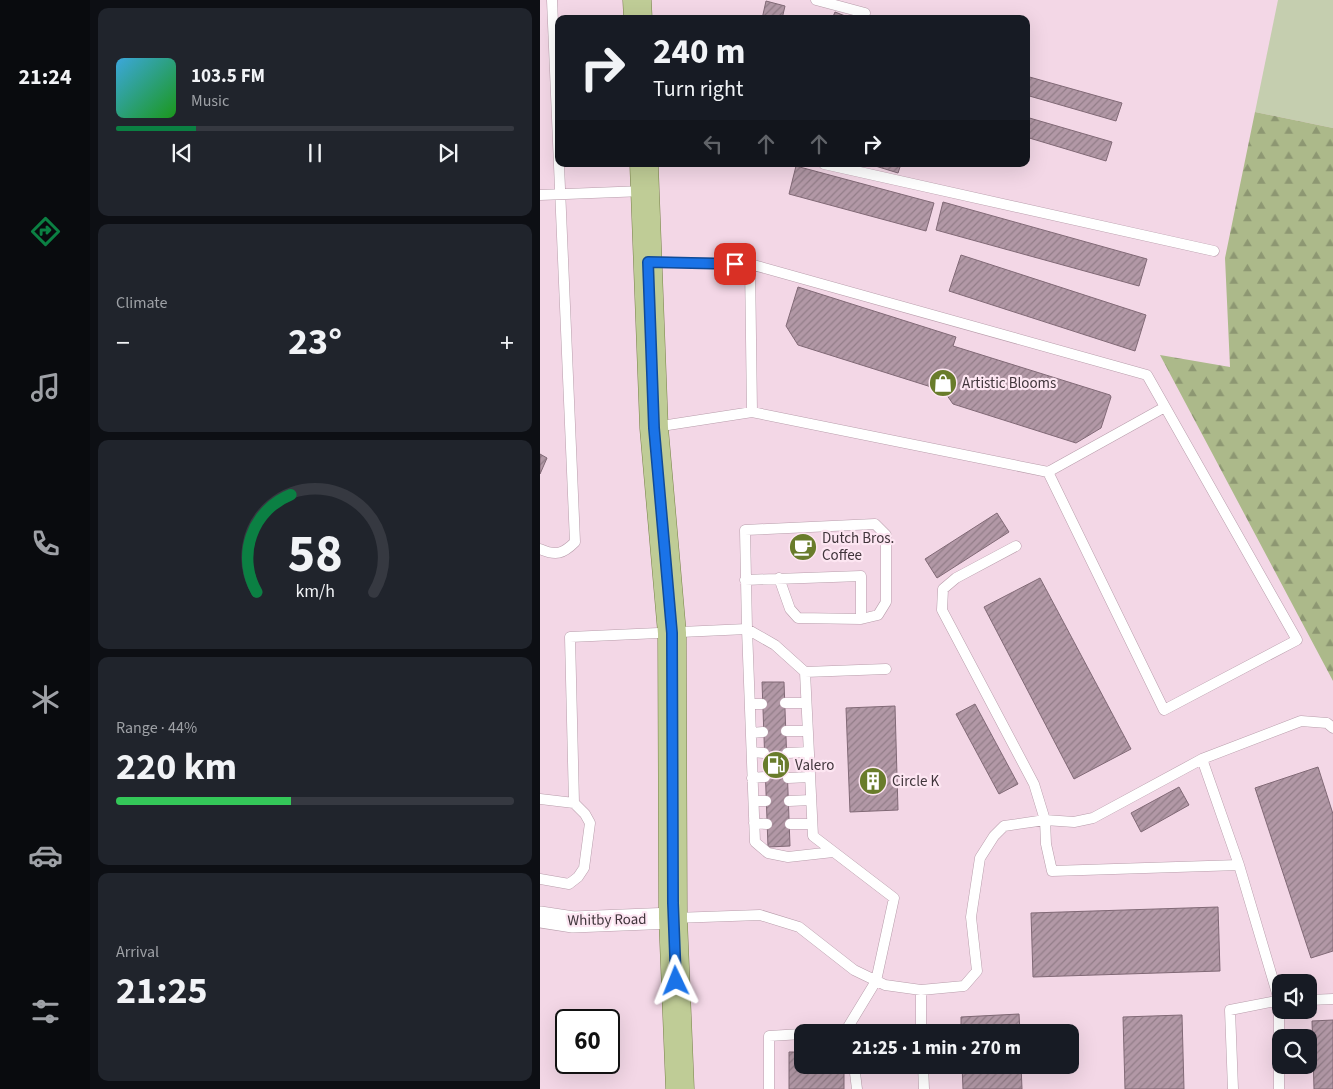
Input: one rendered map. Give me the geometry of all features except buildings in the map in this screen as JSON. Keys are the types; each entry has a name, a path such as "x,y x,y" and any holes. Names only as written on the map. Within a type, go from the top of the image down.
{"main road":[{"path":"637,0 638,15"},
{"path":"644,167 654,428 672,633 673,918 680,1089"}],"street":[{"name":"Whitby Road","path":"540,917 573,922 673,918"}],"lane":[{"path":"552,0 555,84"},
{"path":"816,0 865,12 864,15"},
{"path":"540,550 550,554 564,552 575,542 558,167"},
{"path":"837,167 1214,251"},
{"path":"540,195 645,191"},
{"path":"648,262 750,264 1147,375 1297,640 1164,710 1048,472"},
{"path":"750,264 752,412"},
{"path":"654,428 752,412 1048,472 1165,407"},
{"path":"779,578 790,609 798,618 861,619 878,615 886,602 886,535 875,524 745,530 745,580 755,842 768,853 788,857 833,852"},
{"path":"1016,546 956,578 944,589 942,610 1034,784 1045,820 1046,844 1052,871 1239,865"},
{"path":"745,580 861,576 861,619"},
{"path":"574,803 570,637 747,629 775,645 805,672 886,668"},
{"path":"805,672 813,836 894,898 876,980 850,1024"},
{"path":"785,703 806,703"},
{"path":"750,704 762,704"},
{"path":"673,918 760,915 799,927 854,970 885,985 921,990 964,986 977,970 971,917 980,858 994,836 1004,826 1045,820 1074,822 1093,818 1202,760 1301,720 1328,723 1333,728"},
{"path":"786,731 808,731"},
{"path":"751,733 763,732"},
{"path":"752,752 764,752"},
{"path":"787,753 809,752"},
{"path":"1202,760 1239,865 1272,974"},
{"path":"752,778 765,777"},
{"path":"788,778 810,777"},
{"path":"540,799 574,803 585,814 590,823 584,868 578,877 569,884 540,879"},
{"path":"789,801 811,800"},
{"path":"754,801 766,801"},
{"path":"754,823 766,824"},
{"path":"790,824 812,824"},
{"path":"921,990 921,1024"},
{"path":"1317,1000 1333,999"},
{"path":"1233,1089 1230,1010 1272,1002"},
{"path":"1279,1089 1280,1019"},
{"path":"769,1089 769,1036 794,1034"},
{"path":"855,1074 857,1089"},
{"path":"923,1074 924,1089"}],"green space":[{"path":"1278,0 1333,0 1333,128 1255,112"},
{"path":"1255,112 1333,128 1333,681 1160,355 1230,367 1225,258"}],"place":[{"name":"Artistic Blooms","path":"943,383"},
{"name":"Dutch Bros. Coffee","path":"803,547"},
{"name":"Valero","path":"776,765"},
{"name":"Circle K","path":"873,781"}],"route":[{"path":"676,981 673,903 672,633 654,428 648,262 735,264"}]}
